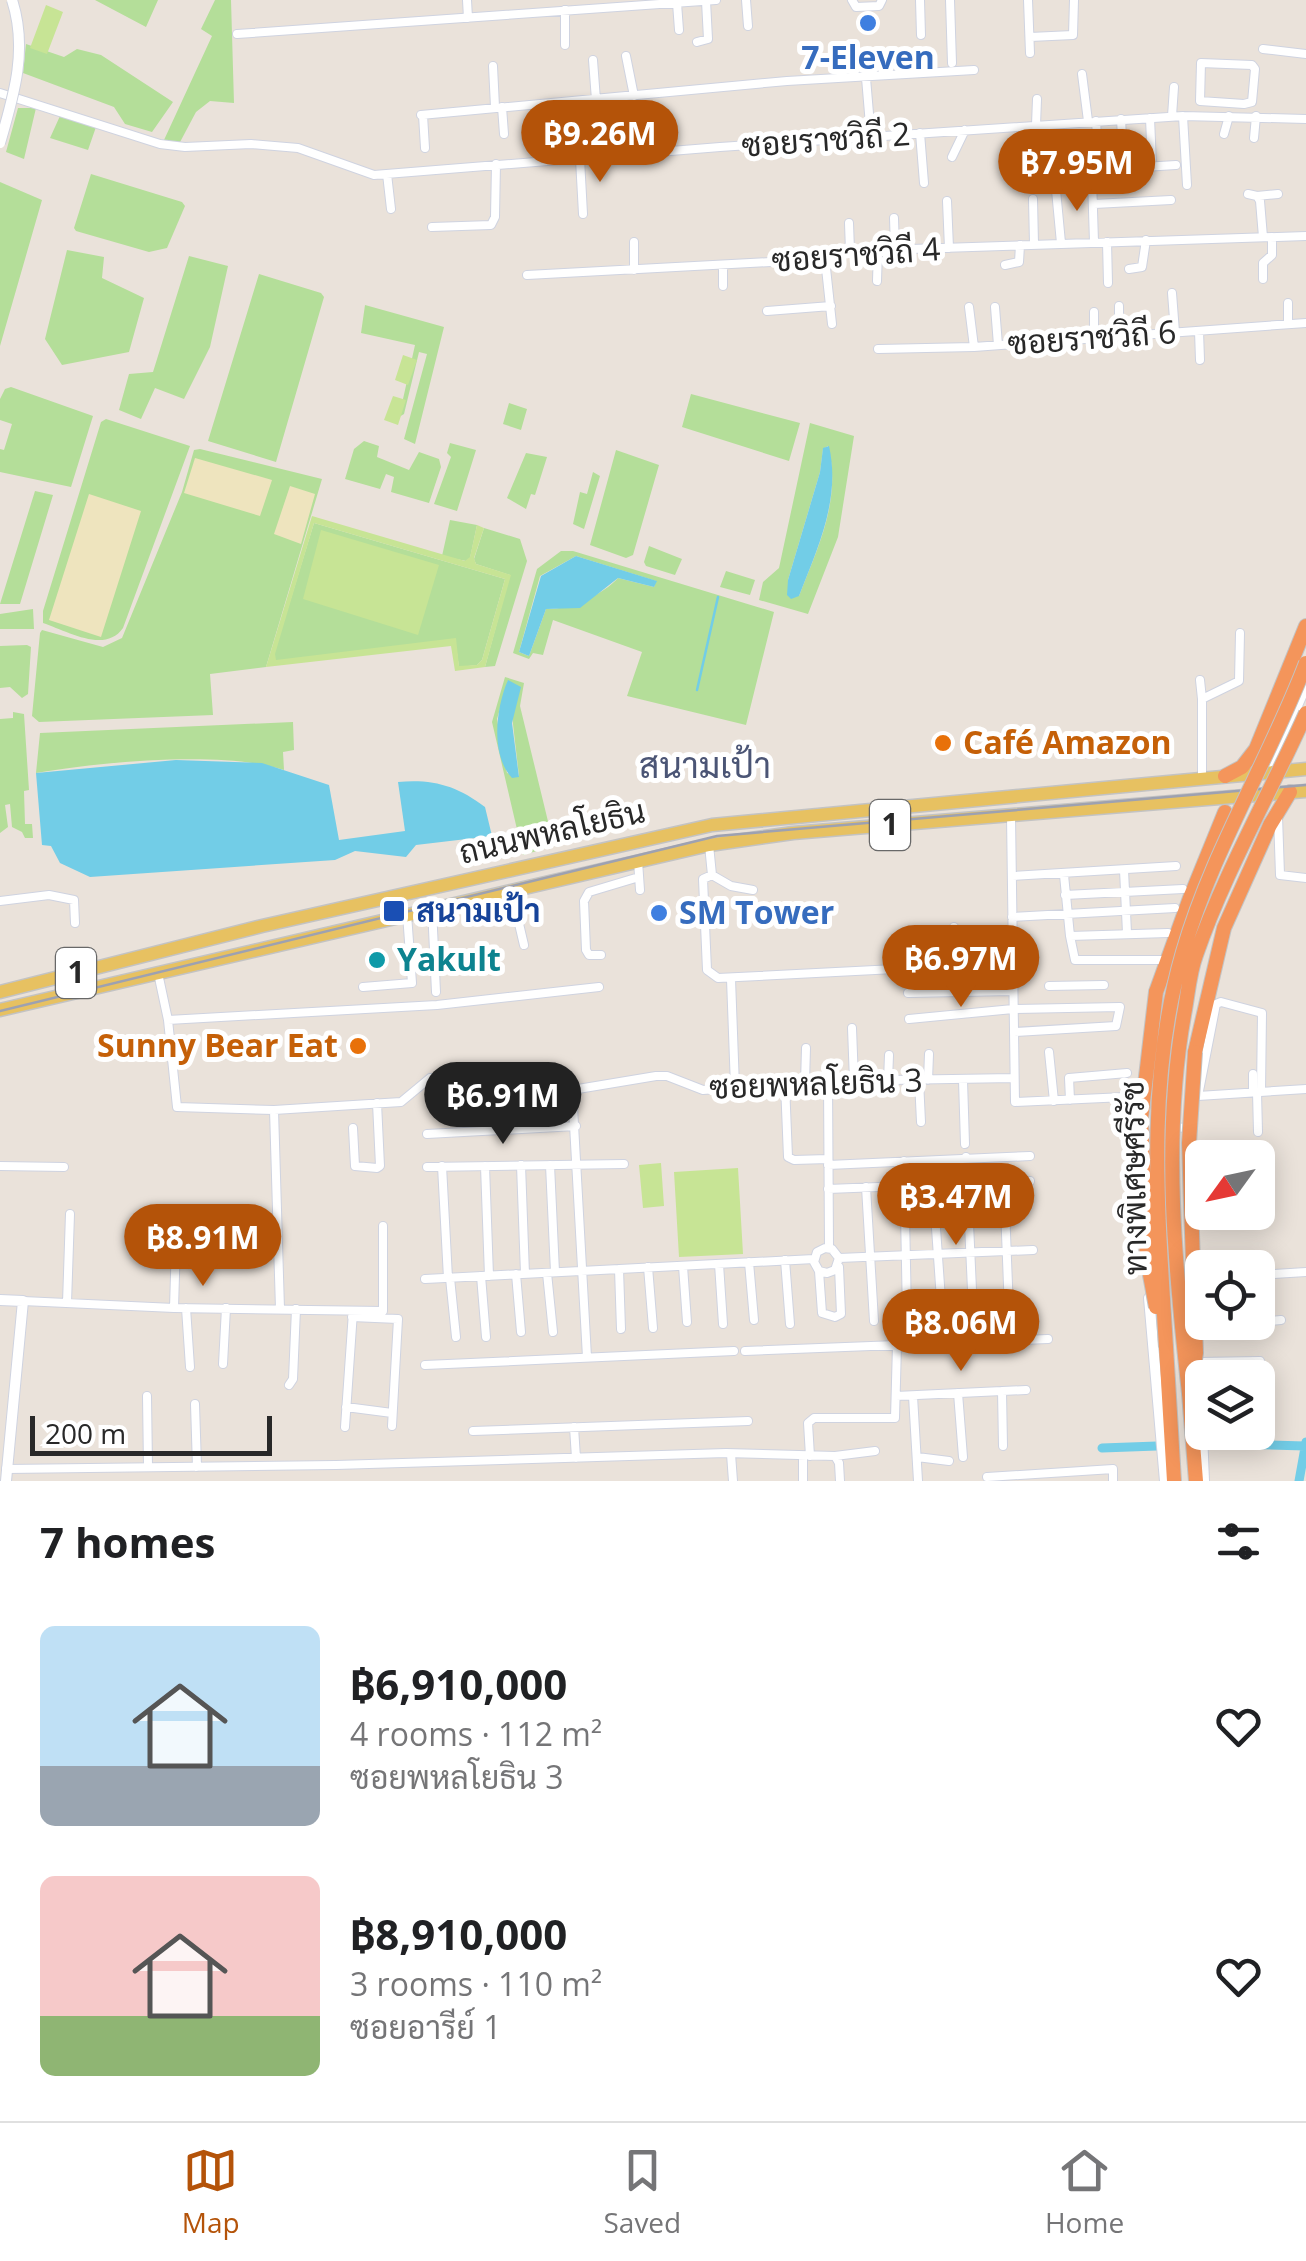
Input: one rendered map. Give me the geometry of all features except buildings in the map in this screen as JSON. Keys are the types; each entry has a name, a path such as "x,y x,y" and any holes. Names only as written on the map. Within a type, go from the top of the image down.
{"highway":[{"path":"1225,776 1252,756 1306,626"},
{"name":"ทางพิเศษศรีรัช","path":"1174,1481 1155,1147 1162,1041 1183,950 1216,865 1306,663"},
{"name":"ทางพิเศษศรีรัช","path":"1185,1360 1172,1145 1179,1044 1194,959 1299,715"},
{"path":"1195,1360 1188,1143 1195,1052 1224,928 1277,811 1290,792"},
{"path":"1166,1347 1147,1258 1141,1120 1156,992 1226,805"},
{"name":"ทางพิเศษศรีรัช","path":"1194,1450 1196,1481"}],"main road":[{"name":"ถนนพหลโยธิน","path":"0,992 520,867 738,821 1306,768"},
{"name":"ถนนพหลโยธิน","path":"0,1010 709,846 793,833 1226,805 1306,790"},
{"path":"912,805 913,824"},
{"path":"518,888 520,867"},
{"path":"153,954 158,972"}],"street":[{"path":"0,143 19,63 18,19 12,0"},
{"path":"467,0 468,18"},
{"path":"238,34 716,0"},
{"path":"746,0 748,26"},
{"path":"852,0 856,8 878,6 882,0"},
{"path":"920,0 920,34"},
{"path":"950,0 952,64"},
{"path":"1028,0 1030,53"},
{"path":"1030,38 1073,35 1074,0"},
{"path":"698,42 708,39 706,1"},
{"path":"677,3 679,30"},
{"path":"564,10 565,45"},
{"path":"1263,49 1306,54"},
{"path":"626,56 634,96"},
{"path":"593,60 596,100"},
{"path":"1200,62 1255,68 1252,102 1242,104 1200,101 1200,62"},
{"path":"494,66 504,134"},
{"path":"426,148 422,115 787,81 974,70"},
{"path":"1082,74 1098,152"},
{"path":"866,78 871,137"},
{"path":"1174,88 1188,185"},
{"name":"ซอยราชวิถี 2","path":"0,93 160,144 185,148 251,144 298,148 364,173 387,174 1036,124 1178,116 1306,119"},
{"path":"1036,124 1037,99"},
{"path":"1242,104 1242,116"},
{"path":"1224,134 1229,116"},
{"path":"1254,138 1256,116"},
{"path":"1150,118 1152,166"},
{"path":"1121,119 1123,155"},
{"path":"952,157 965,130"},
{"path":"920,134 924,183"},
{"path":"580,158 583,214"},
{"path":"432,227 491,225 495,217 496,164"},
{"path":"1094,242 1094,175 1176,165"},
{"path":"387,174 390,209"},
{"path":"1056,190 1061,243"},
{"path":"1263,279 1263,263 1272,255 1253,195 1278,194"},
{"path":"1033,199 1034,244"},
{"path":"1094,204 1171,200"},
{"path":"947,201 949,248"},
{"path":"894,218 895,250"},
{"path":"849,223 850,251"},
{"name":"ซอยราชวิถี 4","path":"526,275 825,259 850,251 1306,236"},
{"path":"1129,269 1142,268 1145,263 1146,240"},
{"path":"634,242 634,270"},
{"path":"1107,242 1108,283"},
{"path":"1006,265 1019,262 1020,245"},
{"path":"877,280 878,250"},
{"path":"825,259 832,324"},
{"path":"723,265 723,286"},
{"path":"1172,293 1175,332"},
{"path":"1288,303 1288,324"},
{"path":"767,311 831,306"},
{"path":"1119,335 1120,306"},
{"path":"968,307 974,347"},
{"path":"995,307 998,345"},
{"path":"1094,312 1094,336"},
{"name":"ซอยราชวิถี 6","path":"878,349 974,347 1306,323"},
{"path":"1199,332 1200,360"},
{"path":"1202,699 1239,681 1240,633"},
{"path":"1200,680 1202,778"},
{"path":"1268,772 1299,715 1306,685"},
{"path":"1274,709 1299,715 1306,722"},
{"path":"1277,811 1281,877 1306,878"},
{"path":"1011,816 1017,1104 1125,1097 1132,1101 1138,1126 1190,1128"},
{"path":"709,846 712,875"},
{"path":"638,861 640,890"},
{"path":"1012,876 1176,866"},
{"path":"1124,870 1128,933"},
{"path":"712,875 731,886 753,890"},
{"path":"712,875 703,879 708,970 718,978 1013,963"},
{"path":"1064,875 1074,958 1162,960"},
{"path":"601,955 589,956 586,950 584,902 589,892 639,877"},
{"path":"518,888 524,945"},
{"path":"1066,895 1183,889"},
{"path":"0,901 49,895 74,900 75,923"},
{"path":"432,908 436,992"},
{"path":"1012,917 1126,910 1182,914 1163,992 1146,1106 1138,1126 1165,1481"},
{"path":"362,987 412,983 406,914"},
{"path":"954,927 960,991"},
{"path":"1070,936 1168,933"},
{"name":"ซอยพหลโยธิน 3","path":"158,972 168,1020 176,1107 274,1110 401,1102 430,1078 472,1079 494,1099 524,1098 656,1076 667,1076 703,1090 828,1081 1014,1078"},
{"path":"731,979 736,1088"},
{"path":"1049,986 1104,985"},
{"path":"1076,986 1076,1006"},
{"path":"168,1020 437,1005 599,987"},
{"path":"908,993 1013,991"},
{"path":"1198,1250 1190,1128 1196,1119 1204,1055 1216,1004 1221,1002 1262,1013 1258,1132"},
{"path":"909,1019 1119,1005 1118,1025 1014,1032"},
{"path":"852,1028 854,1081"},
{"path":"805,1083 806,1048"},
{"path":"1048,1052 1054,1101"},
{"path":"921,1122 929,1054"},
{"path":"888,1081 889,1055"},
{"path":"1070,1100 1069,1078 1127,1073"},
{"path":"1252,1074 1257,1092"},
{"path":"963,1080 964,1144"},
{"path":"814,1259 820,1270 822,1312 838,1316 839,1261 828,1248 828,1081"},
{"path":"785,1084 788,1158 794,1160 1030,1156"},
{"path":"572,1089 587,1358"},
{"path":"1198,1096 1306,1089"},
{"path":"354,1128 355,1166 378,1168 378,1103"},
{"path":"274,1110 280,1308"},
{"path":"427,1134 576,1126"},
{"path":"966,1157 974,1312"},
{"path":"904,1160 907,1316"},
{"path":"550,1164 553,1332"},
{"path":"428,1167 624,1164"},
{"path":"521,1165 521,1332"},
{"path":"0,1166 64,1167"},
{"path":"442,1166 456,1336"},
{"path":"485,1166 486,1337"},
{"path":"828,1189 1030,1181"},
{"path":"1004,1182 1009,1311"},
{"path":"933,1185 942,1314"},
{"path":"866,1187 874,1321"},
{"path":"174,1308 178,1209"},
{"path":"66,1302 70,1214"},
{"path":"365,1314 383,1311 383,1226"},
{"path":"814,1259 820,1249 828,1248"},
{"path":"820,1270 831,1272 839,1261 871,1257 1033,1250"},
{"path":"425,1279 814,1259"},
{"path":"784,1260 790,1324"},
{"path":"749,1262 754,1320"},
{"path":"719,1264 723,1324"},
{"path":"684,1266 686,1322"},
{"path":"648,1268 653,1328"},
{"path":"619,1269 621,1329"},
{"path":"1275,1273 1306,1272"},
{"path":"1147,1281 1185,1278"},
{"path":"0,1300 174,1308 280,1308 398,1319 392,1426"},
{"path":"23,1301 5,1418 6,1475 148,1467 731,1454 835,1456 875,1451"},
{"path":"186,1308 190,1367"},
{"path":"223,1364 226,1308"},
{"path":"289,1386 293,1379 296,1309"},
{"path":"345,1427 352,1314"},
{"path":"1275,1321 1281,1320"},
{"path":"746,1350 1048,1339"},
{"path":"803,1481 810,1420 896,1416 897,1345"},
{"path":"425,1365 734,1351"},
{"path":"896,1396 1026,1390"},
{"path":"1002,1391 1003,1446"},
{"path":"958,1393 964,1456"},
{"path":"146,1396 148,1467"},
{"path":"913,1396 918,1481"},
{"path":"196,1404 198,1467"},
{"path":"346,1408 392,1413"},
{"path":"473,1430 748,1421"},
{"path":"574,1427 576,1458"},
{"path":"1204,1450 1205,1481"},
{"path":"731,1454 733,1481"},
{"path":"835,1456 840,1481"},
{"path":"917,1457 949,1461"},
{"path":"988,1477 1113,1470 1113,1481"}],"green space":[{"path":"95,0 158,0 146,27"},
{"path":"215,0 231,0 234,103 210,101 196,112 179,144 164,140 212,36 201,29"},
{"path":"46,5 63,12 47,54 30,48"},
{"path":"26,44 64,57 77,49 101,55 173,102 152,132 125,124 114,107 23,73"},
{"path":"18,108 36,108 24,159 6,152"},
{"path":"60,116 96,127 88,150 50,138"},
{"path":"91,174 182,202 185,206 167,248 149,252 76,231"},
{"path":"0,182 42,200 0,346"},
{"path":"67,250 104,257 102,278 144,298 129,352 62,365 45,339"},
{"path":"189,256 228,266 210,347 184,399 155,388 141,419 119,410 129,374 153,372"},
{"path":"259,274 324,297 276,462 208,441"},
{"path":"365,305 444,327 415,444 404,439 427,354 419,352 404,414 399,417 415,345 361,333"},
{"path":"403,355 417,360 408,385 395,380"},
{"path":"11,387 93,416 71,487 0,472 0,449 4,450 12,424 0,420 0,399 5,389"},
{"path":"691,394 800,423 789,461 682,427"},
{"path":"393,396 406,400 398,425 384,420"},
{"path":"509,403 527,409 521,430 503,424"},
{"path":"106,419 190,446 123,628 115,636 96,640 43,623 43,611 101,422"},
{"path":"810,423 854,436 838,537 808,614 759,600 763,582 779,568","holes":["828,446 832,466 826,522 799,596 788,580 820,472 823,449"]},
{"path":"364,441 379,446 377,457 409,470 419,452 439,459 441,467 429,503 391,492 394,477 386,474 380,489 345,479 354,449"},
{"path":"450,443 476,450 457,511 434,504 451,457 447,453"},
{"path":"194,450 322,479 266,667 210,674 213,715 39,722 32,716 40,633 42,630 103,647 122,638 182,492"},
{"path":"616,450 659,465 633,555 626,558 590,545"},
{"path":"526,453 547,457 535,495 531,494 526,509 507,498"},
{"path":"593,472 600,476 584,529 573,524 580,492 587,494"},
{"path":"35,491 53,495 20,604 0,604"},
{"path":"312,516 465,561 470,557 477,525 484,528 474,558 476,564 511,575 485,667 455,671 451,646 266,667","holes":["314,523 505,579 482,660 477,665 459,666 456,638 276,660"]},
{"path":"450,520 477,525 466,561 442,556"},
{"path":"314,523 505,579 482,660 477,665 459,667 455,639 275,661"},
{"path":"484,528 520,539 527,561 495,666 485,667 510,575 476,564 474,559"},
{"path":"321,530 439,565 418,635 303,599"},
{"path":"649,546 682,559 675,575 646,566"},
{"path":"561,551 573,551 774,612 746,725 627,696 642,652 553,620 543,655 533,653 529,659 513,653 537,569","holes":["576,556 656,581 654,587 618,578 585,600 546,609 529,656 519,652 540,576"]},
{"path":"726,571 755,580 750,595 720,587"},
{"path":"33,609 34,629 0,629 0,614"},
{"path":"0,646 31,647 28,694 22,698 10,687 0,688"},
{"path":"505,677 524,683 520,706 554,846 523,855 492,722","holes":["508,681 519,776 507,773 497,719"]},
{"path":"13,712 24,714 29,790 24,791 25,824 32,824 33,838 25,838 12,827 10,804 5,805 8,827 0,833 0,719 13,718"},
{"path":"293,722 294,750 283,752 284,770 229,760 196,759 127,762 36,773 40,733"},
{"path":"661,1163 664,1206 643,1208 639,1165"},
{"path":"738,1168 743,1254 679,1257 674,1172"}],"sand":[{"path":"195,458 272,480 260,516 184,493"},
{"path":"290,486 315,494 301,544 274,534"},
{"path":"89,494 141,511 101,637 49,620"}],"water":[{"path":"829,446 832,485 826,522 799,596 791,599 787,595 788,580 820,472 823,448"},
{"path":"576,556 657,581 654,587 618,578 580,608 546,609 529,656 519,652 541,576"},
{"path":"508,680 521,687 512,723 519,777 512,778 500,756 497,730"},
{"path":"176,760 262,763 329,785 339,840 405,831 398,782 411,781 455,789 475,800 485,807 492,836 416,845 406,857 355,851 335,860 90,877 60,863 51,846 42,845 36,773"}],"waterway":[{"path":"697,690 718,597"},
{"path":"1299,1481 1306,1442"},
{"path":"1275,1445 1305,1446"},
{"path":"1102,1448 1157,1446"}],"railway":[{"path":"0,1011 717,836 1306,785"}],"place":[{"name":"7-Eleven","path":"868,23"},
{"name":"Café Amazon","path":"943,743"},
{"name":"สนามเป้า","path":"394,911"},
{"name":"SM Tower","path":"659,913"},
{"name":"Yakult","path":"377,960"},
{"name":"Sunny Bear Eat","path":"358,1046"}],"district":[{"name":"สนามเป้า","path":"705,766"}]}
